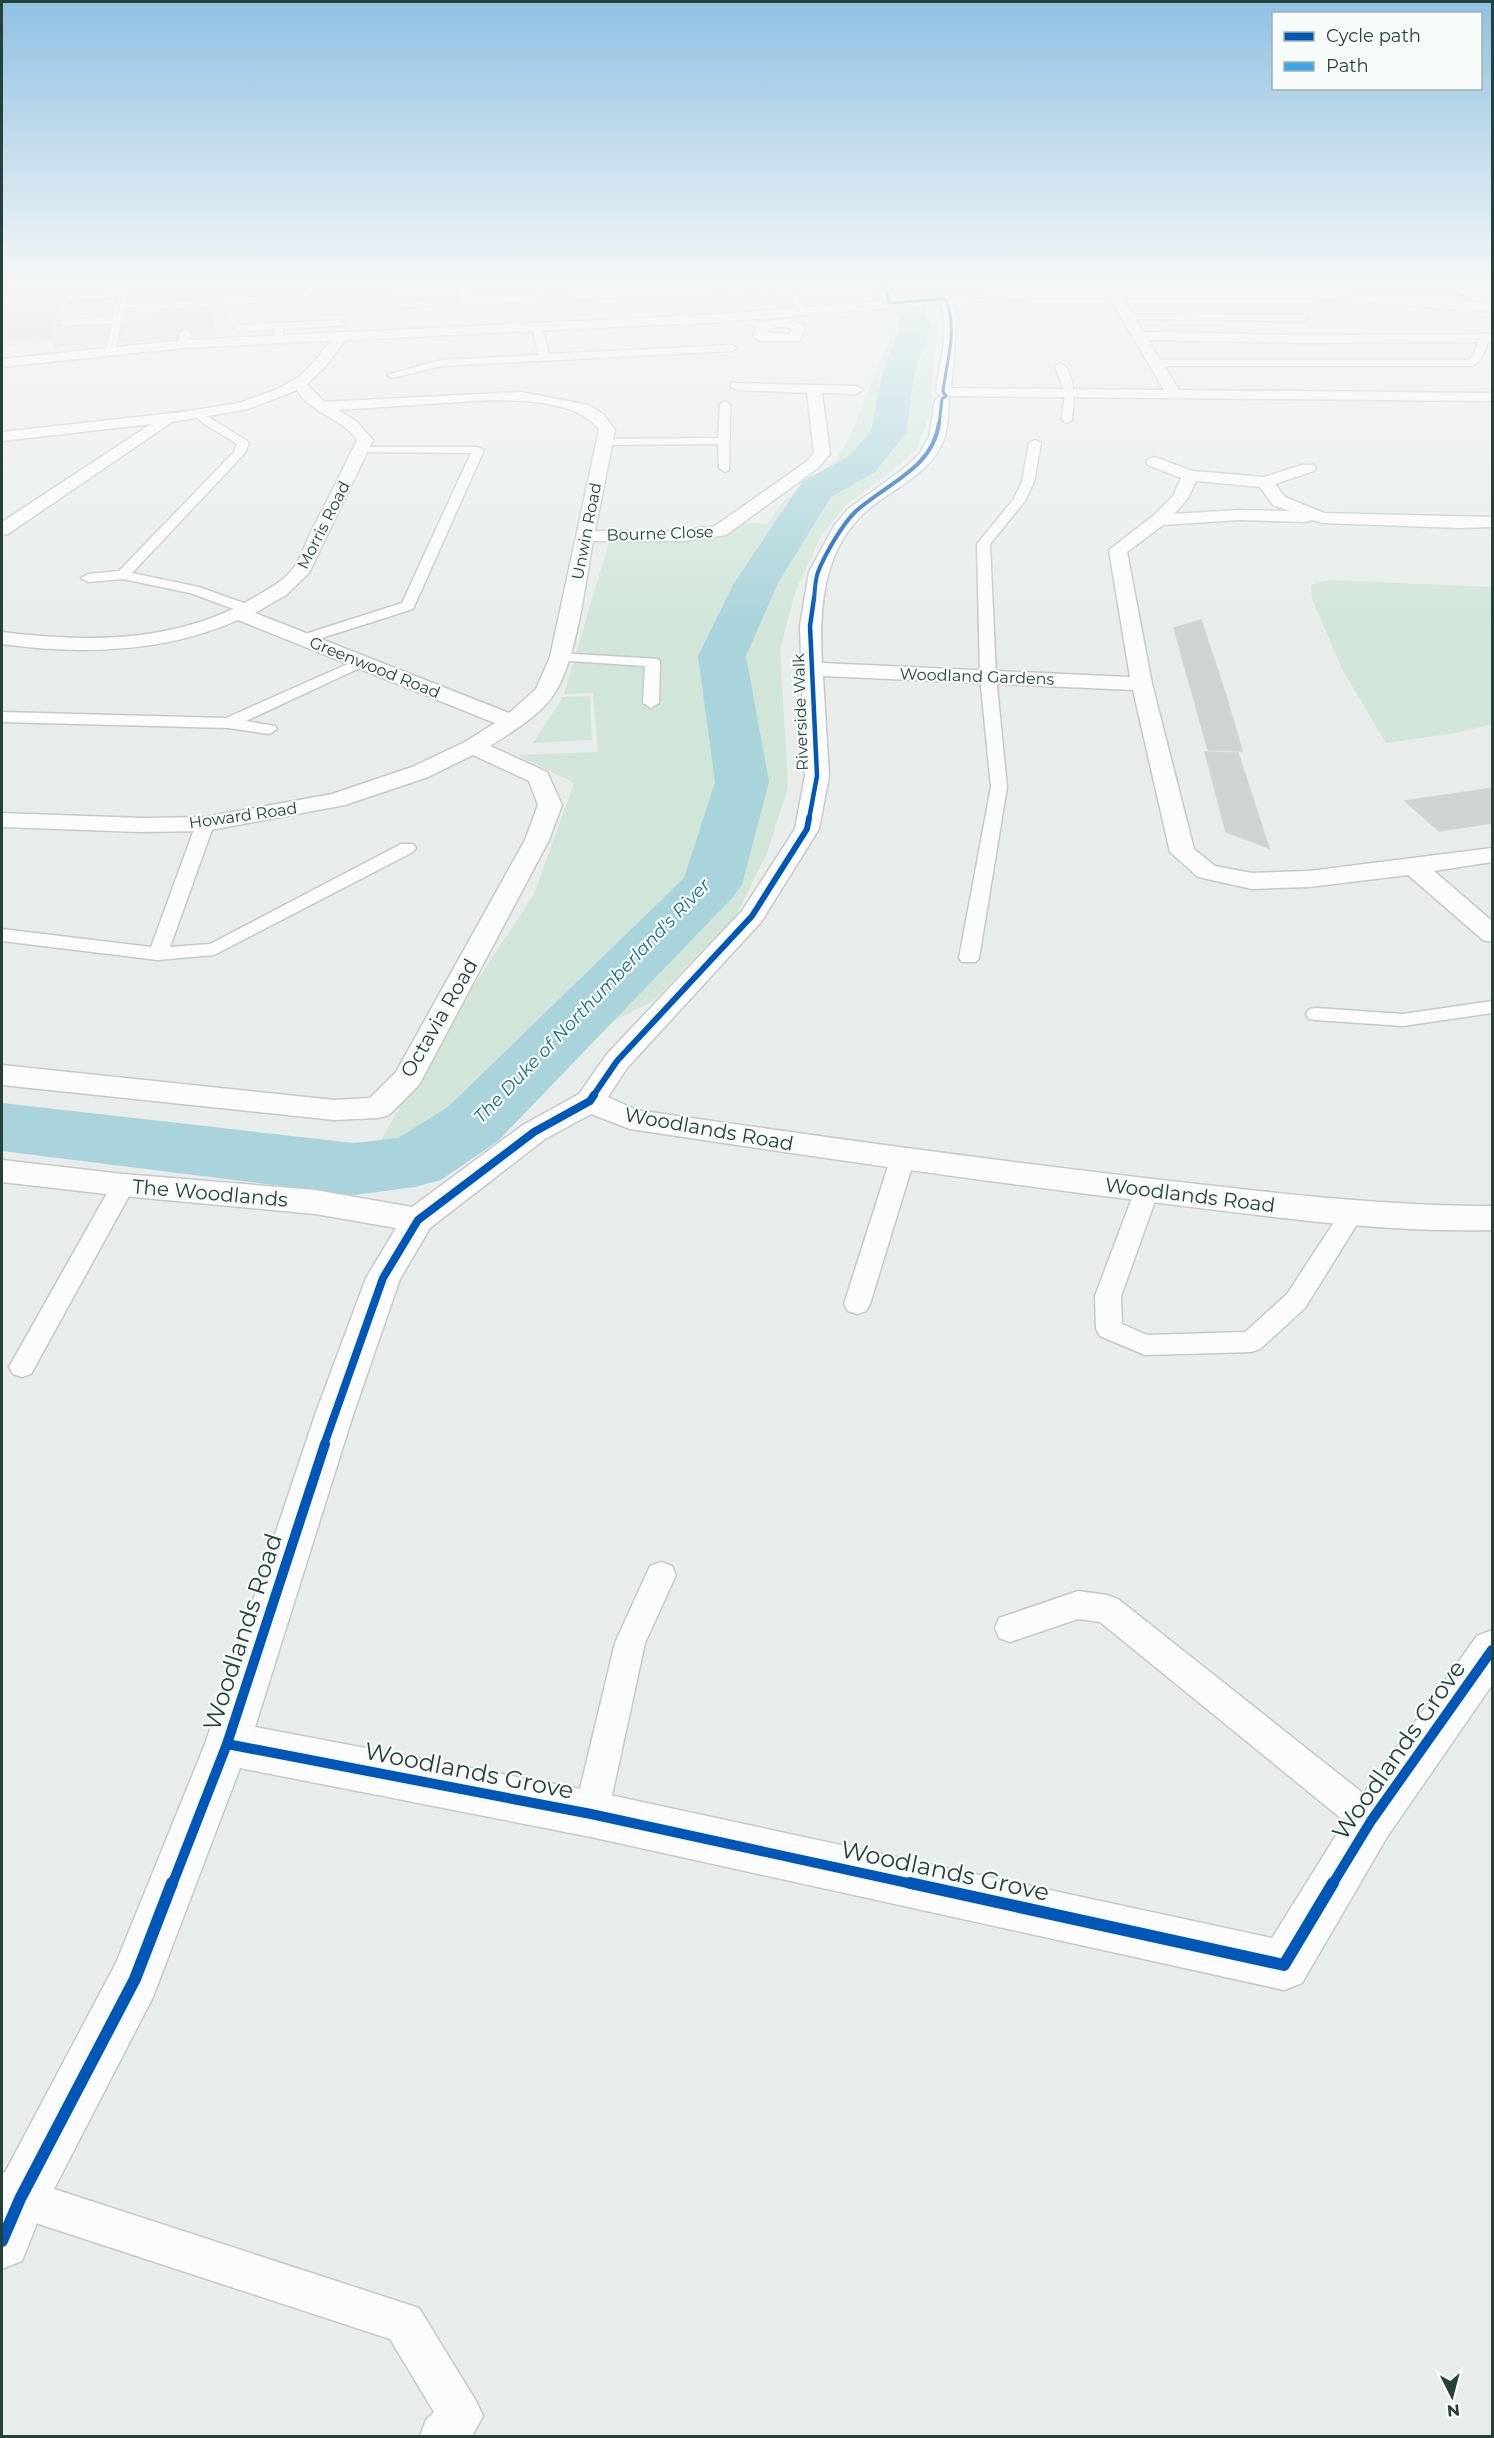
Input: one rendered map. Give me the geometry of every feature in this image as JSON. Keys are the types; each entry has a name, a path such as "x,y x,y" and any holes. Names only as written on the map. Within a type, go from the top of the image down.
{"street":[{"path":"2,436 172,418 240,406 263,399"},
{"path":"309,399 360,431 365,440 361,450"},
{"name":"Unwin Road","path":"320,407 446,399"},
{"name":"Unwin Road","path":"473,747 512,722 545,692 560,657 607,430 599,418 584,408 536,399"},
{"name":"Bourne Close","path":"586,536 683,536 720,531 812,465 822,454 815,399"},
{"name":"Riverside Walk","path":"590,1101 617,1061 752,916 807,829 817,776 810,626 818,572 843,526 854,513 912,470 926,456 937,437 942,399"},
{"path":"2,530 110,456 172,418"},
{"name":"Morris Road","path":"2,638 77,645 125,642 170,634 242,611 271,598 300,573 361,450"},
{"path":"1154,462 1190,476 1265,482 1308,468"},
{"path":"1190,476 1180,498 1159,520 1118,550 1142,684 1182,852 1207,872 1252,882 1309,879 1492,855"},
{"path":"1265,482 1280,501 1322,518"},
{"path":"1159,520 1239,515 1460,523 1492,522"},
{"name":"Greenwood Road","path":"242,611 359,663 512,722"},
{"name":"Woodland Gardens","path":"812,669 1142,684"},
{"name":"Howard Road","path":"2,820 142,825 205,824 337,800 420,772 473,747"},
{"name":"Octavia Road","path":"2,1075 334,1110 378,1108 408,1078 537,840 550,804 539,777 473,747"},
{"path":"1414,867 1492,934"},
{"name":"Woodlands Road","path":"2,2241 11,2196 135,1980 227,1744 334,1415 383,1278 418,1220 534,1132 590,1101 630,1119 902,1160 1352,1214 1446,1219 1492,1218"},
{"name":"The Woodlands","path":"2,1171 123,1185 315,1202 418,1220"},
{"name":"Woodlands Grove","path":"227,1744 591,1814 1284,1965 1371,1821 1492,1650"}],"lane":[{"path":"1067,420 1069,399"},
{"path":"725,404 725,468"},
{"path":"123,576 188,504 239,453 243,443 199,414"},
{"path":"604,442 724,441"},
{"path":"969,958 999,786 987,676 983,544 1024,491 1028,482 1035,443"},
{"path":"304,639 408,606 478,450 361,450"},
{"path":"88,578 123,576 194,590 242,611"},
{"path":"560,657 653,662 651,703"},
{"path":"228,723 359,663"},
{"path":"2,717 228,723 269,729"},
{"path":"158,954 205,824"},
{"path":"2,935 158,954 214,949 407,848"},
{"path":"1316,1014 1403,1020 1492,1008"},
{"path":"857,1304 902,1160"},
{"path":"22,1367 123,1185"},
{"path":"1147,1190 1108,1296 1108,1329 1145,1345 1251,1342 1296,1300 1352,1214"},
{"path":"591,1814 630,1643 662,1575"},
{"path":"1010,1628 1078,1605 1107,1609 1371,1821"},
{"path":"11,2196 404,2323 461,2416 442,2436"}],"green space":[{"path":"865,399 885,399 875,434 858,459 807,490 780,525 718,631 711,657 729,775 698,879 509,1068 448,1122 399,1142 379,1143 453,1017 534,894 574,783 517,755 598,752 593,693 564,694 609,542 613,539 728,533 747,523 767,524 784,501 835,462 853,430"},
{"path":"902,399 932,399 931,412 917,449 887,475 848,503 821,536 796,590 780,649 788,787 767,853 736,916 653,1001 586,1035 581,1028 723,886 755,779 734,676 743,641 791,544 819,504 865,468 897,436"},
{"path":"1329,580 1492,587 1492,724 1456,733 1386,743 1343,671 1312,599 1311,586 1316,582"},
{"path":"590,696 592,740 533,743 563,697"}],"building":[{"path":"1201,620 1242,751 1208,750 1174,628"},
{"path":"1205,752 1238,753 1269,848 1226,832"},
{"path":"1492,788 1492,823 1439,831 1405,801"}],"waterway":[{"name":"The Duke of Northumberland's River","path":"2,1127 354,1169 415,1162 473,1124 712,884 742,782 722,656 756,583 817,489 862,464 888,433 894,399"}],"cycle path":[{"path":"2,2241 20,2199 135,1979 227,1744 334,1415 383,1278 418,1220 534,1132 590,1101 617,1061 752,916 807,829 817,776 810,626 818,572 843,526 854,513 912,470 926,456 937,437 942,399"},
{"path":"227,1744 591,1814 1284,1965 1371,1821 1492,1650"}]}
